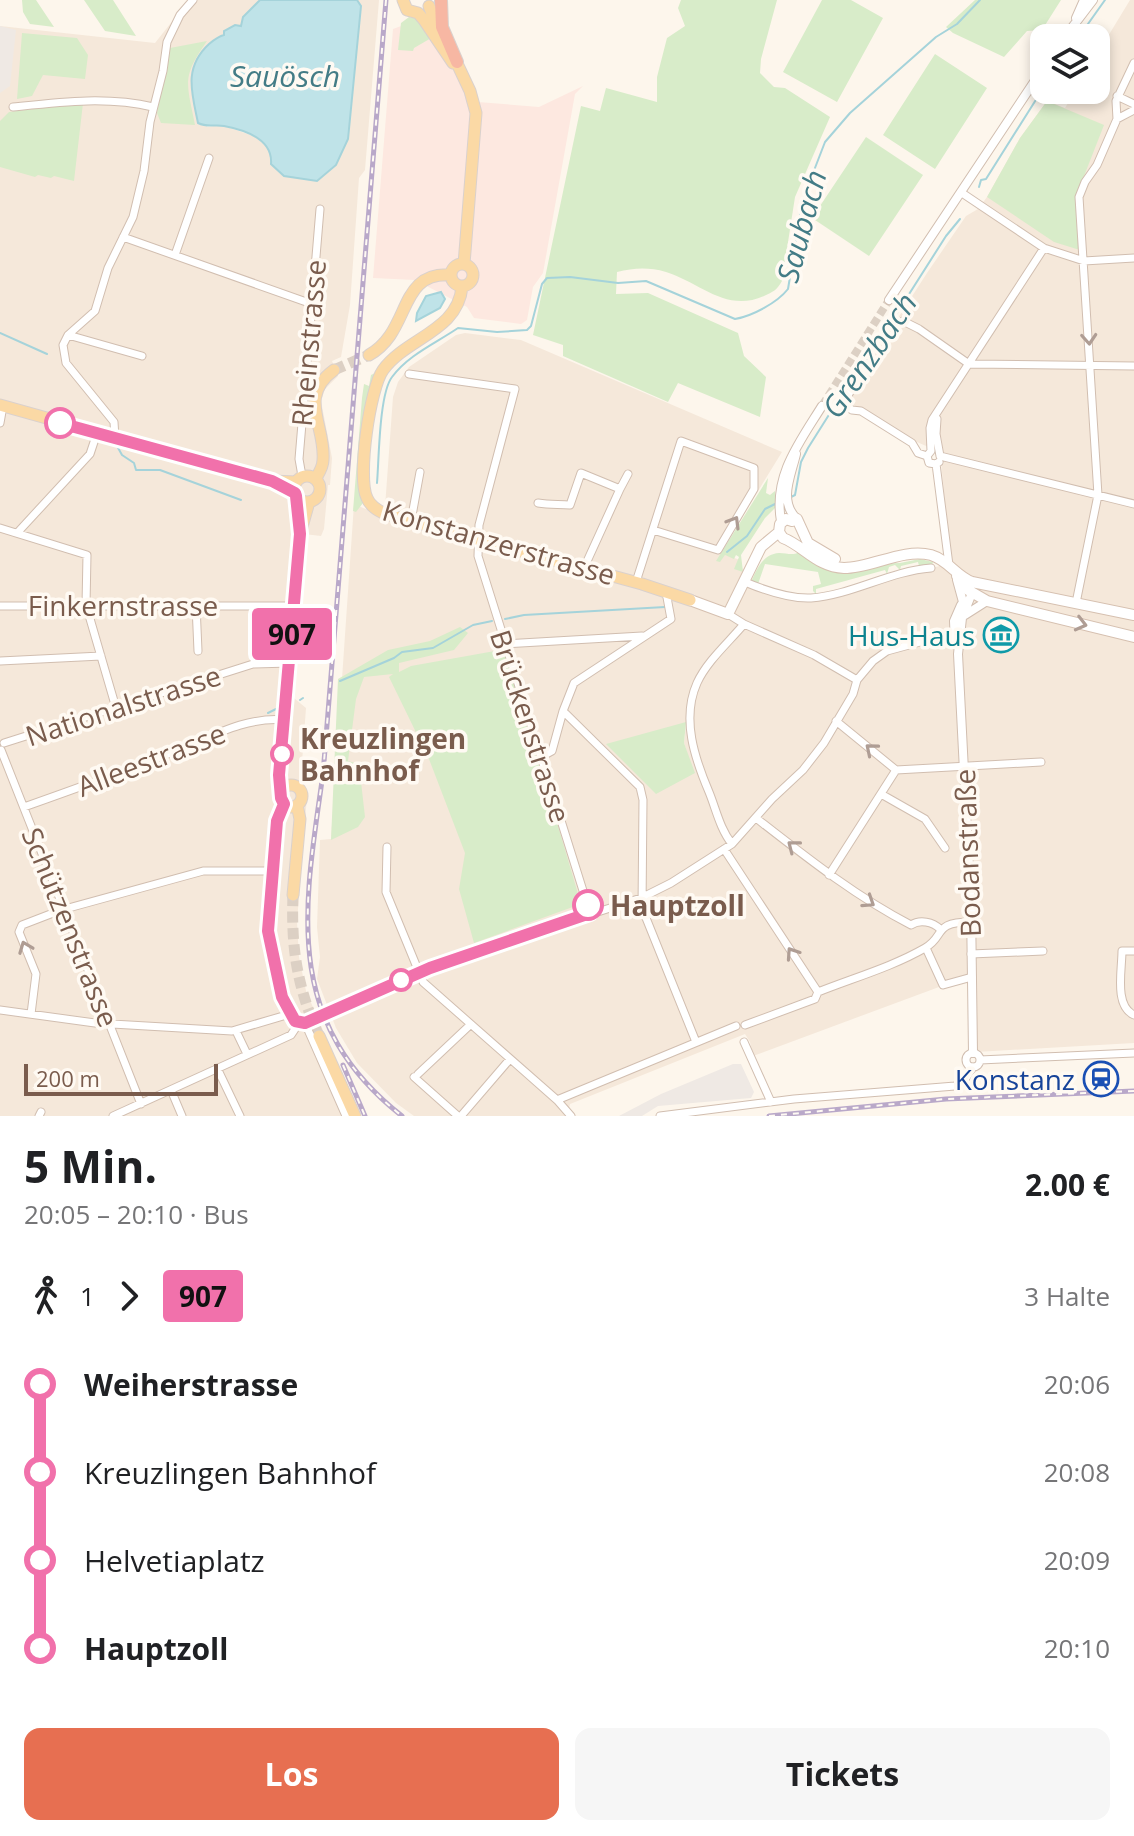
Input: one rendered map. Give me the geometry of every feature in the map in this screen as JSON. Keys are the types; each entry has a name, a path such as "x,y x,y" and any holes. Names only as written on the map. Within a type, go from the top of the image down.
{"highway":[{"path":"441,0 442,27 457,62"}],"main road":[{"path":"403,0 407,10 418,13 464,79"},
{"path":"418,13 429,3 474,103 476,128 464,264"},
{"path":"464,264 471,267 474,277 470,284 462,287 453,282 451,275 456,265 464,264"},
{"path":"369,355 392,336 409,297 419,283 433,276 451,275"},
{"name":"Konstanzerstrasse","path":"462,287 451,316 391,360 380,373 372,391 364,474 365,494 370,503 381,512 636,582 690,600"},
{"path":"316,478 324,460 315,398 321,382 334,370"},
{"path":"2,406 297,487"},
{"path":"293,895 300,819 287,800 279,775 300,534 297,487 309,475 316,478 320,485 320,493 309,502 301,500 297,487"},
{"path":"300,534 309,502"},
{"path":"791,529 811,550 826,558 863,564"},
{"path":"690,600 728,614 761,547 791,529"},
{"path":"791,529 810,556 827,565 845,568 920,554 935,557 964,579 985,585 1134,615"},
{"path":"949,565 972,593 987,601 1134,637"},
{"path":"281,763 302,792 301,800 287,800"},
{"path":"287,800 286,786 294,785"},
{"path":"319,1036 355,1116"}],"street":[{"path":"115,438 114,422 64,359 63,345 68,335 95,311 108,268 137,205 168,38 180,15 193,0"},
{"path":"1073,24 1084,0"},
{"path":"1073,24 1093,0"},
{"path":"1076,603 1098,495 1079,197 1117,119 1117,96 1134,64"},
{"path":"889,300 1030,89"},
{"path":"1117,96 1134,107 1117,119"},
{"path":"13,107 78,100 136,103 153,107"},
{"path":"175,255 209,158"},
{"path":"962,193 1044,248 1084,261 1134,258"},
{"name":"Rheinstrasse","path":"297,487 320,209"},
{"path":"123,237 312,304"},
{"path":"963,602 960,586 949,565 934,456 936,422 941,409 1044,248"},
{"path":"903,321 969,364 1134,366"},
{"path":"68,335 142,356"},
{"path":"864,368 843,404 861,411 912,443 918,453 1134,504"},
{"name":"Brückenstrasse","path":"409,374 515,389 479,525 479,564 590,913"},
{"path":"0,423 2,406"},
{"path":"791,529 779,499 782,478 789,459 822,406"},
{"path":"18,532 90,454 97,433"},
{"path":"636,582 681,441 752,465 755,484 718,550 653,530"},
{"path":"791,529 787,495 797,449"},
{"path":"411,521 420,472"},
{"path":"538,503 570,505 579,474 583,473 620,489"},
{"path":"584,568 628,474"},
{"path":"0,528 87,555 86,605 116,708"},
{"path":"745,582 810,598 894,574 931,568"},
{"path":"964,579 972,593"},
{"path":"963,602 985,585"},
{"path":"541,757 552,751 574,683 672,617 666,592"},
{"name":"Bodanstraße","path":"972,593 962,618 958,654 971,922 973,1053"},
{"path":"1030,612 1026,602 1028,597 1038,594"},
{"path":"962,618 972,608 987,601"},
{"name":"Bodanstraße","path":"958,654 953,635 954,621 963,602"},
{"path":"196,605 198,651"},
{"name":"Finkernstrasse","path":"0,606 294,606"},
{"path":"728,614 814,655 857,680"},
{"path":"732,844 723,832 695,759 691,744 691,719 697,683 744,624"},
{"path":"505,644 644,636"},
{"path":"113,1116 291,1035 302,1023 418,973 641,898 671,883 732,844 803,770 824,743 857,686 857,680 873,661 887,651 942,636"},
{"path":"0,661 101,656"},
{"name":"Nationalstrasse","path":"1,746 253,664 290,663"},
{"path":"563,711 640,787 643,800 642,908 696,1042"},
{"name":"Alleestrasse","path":"24,807 185,748 246,722 282,720"},
{"path":"836,721 896,770 1041,762"},
{"name":"Schützenstrasse","path":"1,746 141,1104"},
{"path":"829,875 896,770"},
{"path":"881,794 925,819 945,848"},
{"path":"287,800 277,821 268,931 277,976 290,1014 302,1023 346,1116"},
{"path":"756,818 829,875 880,909 911,925 915,922 933,923 940,929"},
{"path":"387,847 386,892 423,982 557,1100 571,1116"},
{"path":"724,849 818,992"},
{"path":"31,1014 36,974 19,928 64,909 203,871 272,871"},
{"path":"557,1100 696,1042 815,999 818,992 926,948 940,929 950,924 971,922"},
{"path":"926,948 943,985 972,977"},
{"path":"971,954 1043,951"},
{"path":"1134,951 1122,951 1122,1005 1134,1015"},
{"path":"0,1010 110,1024 236,1031 290,1014"},
{"path":"470,1025 416,1076 459,1116 510,1059"},
{"path":"236,1031 247,1054"},
{"path":"744,1042 771,1102"},
{"path":"973,1067 966,1059 973,1053 980,1060"},
{"path":"980,1060 1134,1053"},
{"path":"660,1116 771,1102 955,1086 964,1081 980,1060"},
{"path":"217,1068 240,1116"},
{"path":"171,1090 182,1116"}],"shaded area":[{"path":"189,0 260,0 243,17 241,26 221,38 207,127 221,125 257,137 265,142 271,164 348,139 361,6 357,0 379,0 365,170 359,178 350,305 341,357 332,361 338,376 325,389 321,401 332,458 330,485 321,536 304,534 289,694 306,708 301,776 307,796 297,922 299,957 306,991 360,1116 0,1116 0,26 155,43"},
{"path":"1130,0 1134,0 1134,1043 976,1052 966,977 753,1056 745,1034 570,1104 569,1109 576,1116 414,1116 396,1103 357,1063 336,1028 317,979 320,957 317,927 320,840 331,839 354,504 382,516 393,397 398,382 409,367 456,335 465,333 521,340 782,452 720,553 740,560 743,571 737,583 757,591 806,601 951,563 940,452 910,439 847,401 927,273 966,216 978,209 987,197 1020,138 1045,104 1065,108 1067,104 1110,104 1110,33","holes":["686,723 684,743 689,759 656,793 645,782"]},
{"path":"417,20 437,44 463,86 478,102 539,107 583,86 575,94 543,273 533,287 527,320 521,324 474,318 467,307 415,280 373,278 393,29"},
{"path":"0,26 16,30 10,86 0,93"},
{"path":"733,1064 741,1064 754,1092 751,1098 658,1106 642,1116 619,1116 661,1094"}],"green space":[{"path":"22,0 36,0 54,27 30,24 23,12"},
{"path":"84,0 113,0 136,36 105,31"},
{"path":"681,0 777,0 760,73 774,87 785,88 830,117 795,197 782,281 774,290 764,296 738,301 726,299 659,270 617,272 616,294 648,293 738,333 744,356 766,377 760,417 678,383 668,402 563,356 563,345 533,335 581,106 600,111 606,88 657,102 657,77 667,38 685,26 678,8"},
{"path":"822,0 851,0 883,18 837,102 783,72"},
{"path":"975,0 1061,0 1046,24 1030,24 1030,31 1004,57 946,27"},
{"path":"409,17 418,19 433,37 413,51 398,50 401,23"},
{"path":"22,33 77,38 88,55 85,79 43,75 32,96 17,99"},
{"path":"207,41 193,64 188,81 195,125 161,123 157,113 170,48"},
{"path":"935,54 987,88 935,169 883,135"},
{"path":"83,103 74,181 54,176 35,177 0,167 0,121 9,112"},
{"path":"1045,104 1054,104 1104,125 1077,194 1083,251 1054,242 987,197 1020,138"},
{"path":"866,137 923,175 869,256 812,218"},
{"path":"375,373 369,392 363,503 356,512 353,511 362,398 364,384 369,386 371,375"},
{"path":"768,478 766,493 770,495 775,491 775,508 741,555 743,572 734,569 739,557 736,555 734,559 725,555 720,562 716,561"},
{"path":"800,552 822,565 900,563 920,559 933,562 932,565 919,566 918,562 901,566 900,570 895,565 889,567 887,574 885,570 816,589 816,594 813,586 821,584 818,572 765,564 758,584 751,582 761,563 769,556"},
{"path":"460,627 468,633 454,650 399,663 399,672 411,666 506,649 581,904 474,943 459,889 465,853 429,759 389,677 393,674 364,677 356,699 348,761 359,764 365,817 358,827 331,840 338,679 388,650 430,641"},
{"path":"686,722 684,743 695,773 656,794 606,744"}],"water":[{"name":"Sauösch","path":"260,0 357,0 361,6 348,139 336,165 317,181 284,176 271,164 263,142 249,133 198,123 192,81 195,62 209,44 224,35 224,31 235,25 241,26 243,17"},
{"path":"441,292 445,299 440,308 416,321 426,296"}],"waterway":[{"name":"Saubach","path":"377,483 382,412 392,377 414,356 458,328 497,332 527,330 531,326 542,284 547,278 570,277 618,283 646,281 735,319 771,304 788,289 803,199 825,142 850,113 936,37 957,24 980,0"},
{"name":"Grenzbach","path":"1088,24 1105,0"},
{"name":"Grenzbach","path":"979,187 1033,104"},
{"name":"Grenzbach","path":"791,497 795,495 801,462 808,448 960,219"},
{"name":"Saubach","path":"0,333 47,354"},
{"name":"Saubach","path":"117,446 122,455 134,463 136,470 160,470 241,500"},
{"name":"Grenzbach","path":"727,552 747,536 765,509 775,504"},
{"path":"505,619 524,615 665,607"},
{"path":"340,681 402,652 433,648 473,625 492,621"},
{"path":"268,713 276,709"}],"tunnel":[{"path":"822,406 889,300"},
{"path":"334,370 369,355"},
{"path":"293,895 297,967 305,1001 319,1036"}],"railway":[{"path":"386,0 323,774 310,870 308,916 310,959 319,1001 336,1041 363,1079 402,1116"},
{"path":"343,1065 365,1116"},
{"path":"769,1116 946,1099 1134,1091"}],"bus line":[{"name":"907","path":"60,423 272,481 295,493 300,534 279,775 284,804 277,821 268,931 282,997 295,1021 305,1023 430,968 590,913 588,905"}],"place":[{"name":"Hus-Haus","path":"1001,635"},
{"name":"Kreuzlingen Bahnhof","path":"282,754"},
{"name":"Hauptzoll","path":"588,905"},
{"name":"Konstanz","path":"1101,1079"}]}
